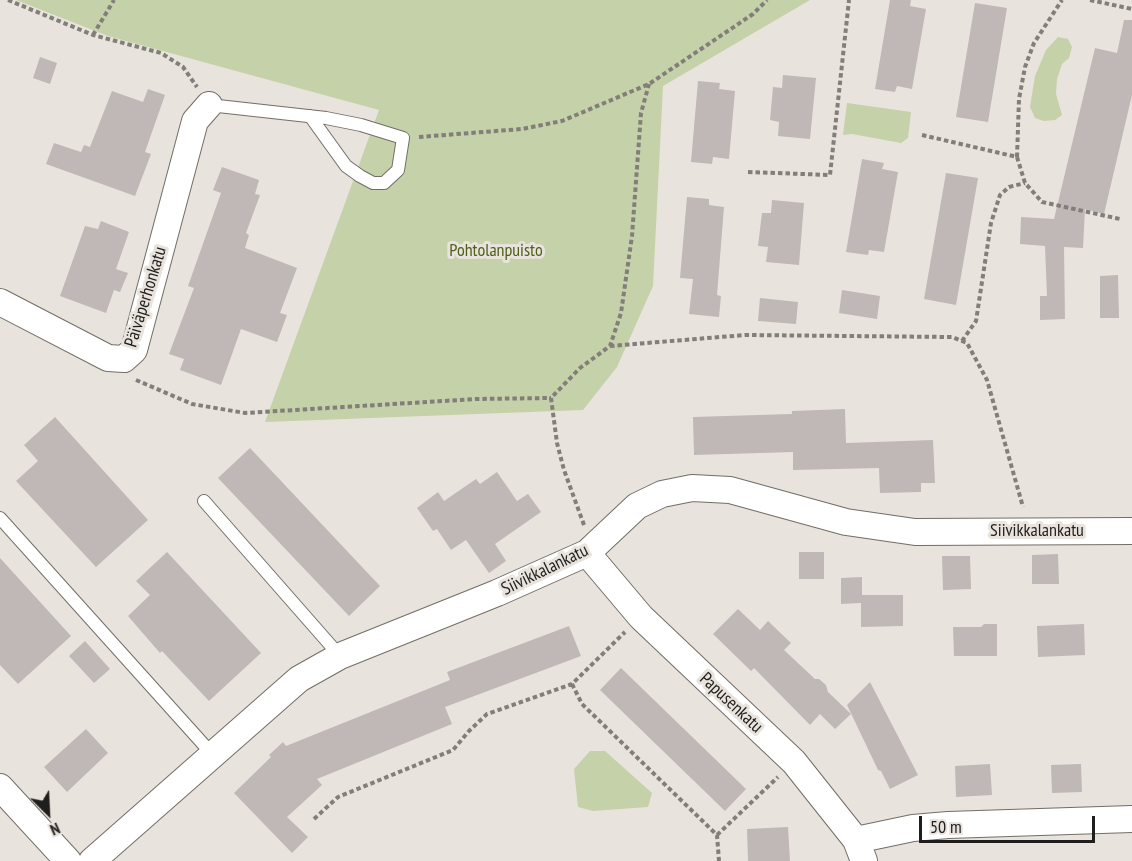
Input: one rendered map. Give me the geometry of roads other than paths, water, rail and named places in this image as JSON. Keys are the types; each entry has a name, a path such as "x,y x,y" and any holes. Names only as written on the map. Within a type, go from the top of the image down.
{"street":[{"name":"Päiväperhonkatu","path":"0,302 108,358 124,359 134,350 195,121 209,105"},
{"name":"Siivikkalankatu","path":"92,861 299,680 340,656 497,593 587,553 638,506 662,494 692,488 730,490 846,522 915,532 1132,531"},
{"name":"Papusenkatu","path":"587,553 641,617 794,762 860,850"},
{"path":"0,788 68,861"},
{"path":"860,850 913,828 1132,819"}],"lane":[{"path":"209,105 310,116 361,125 403,138 398,170 384,183 373,183 346,166 310,116"},
{"path":"204,501 340,656"},
{"path":"0,518 213,755"}],"park label":[{"name":"Pohtolanpuisto","path":"496,251"}]}
